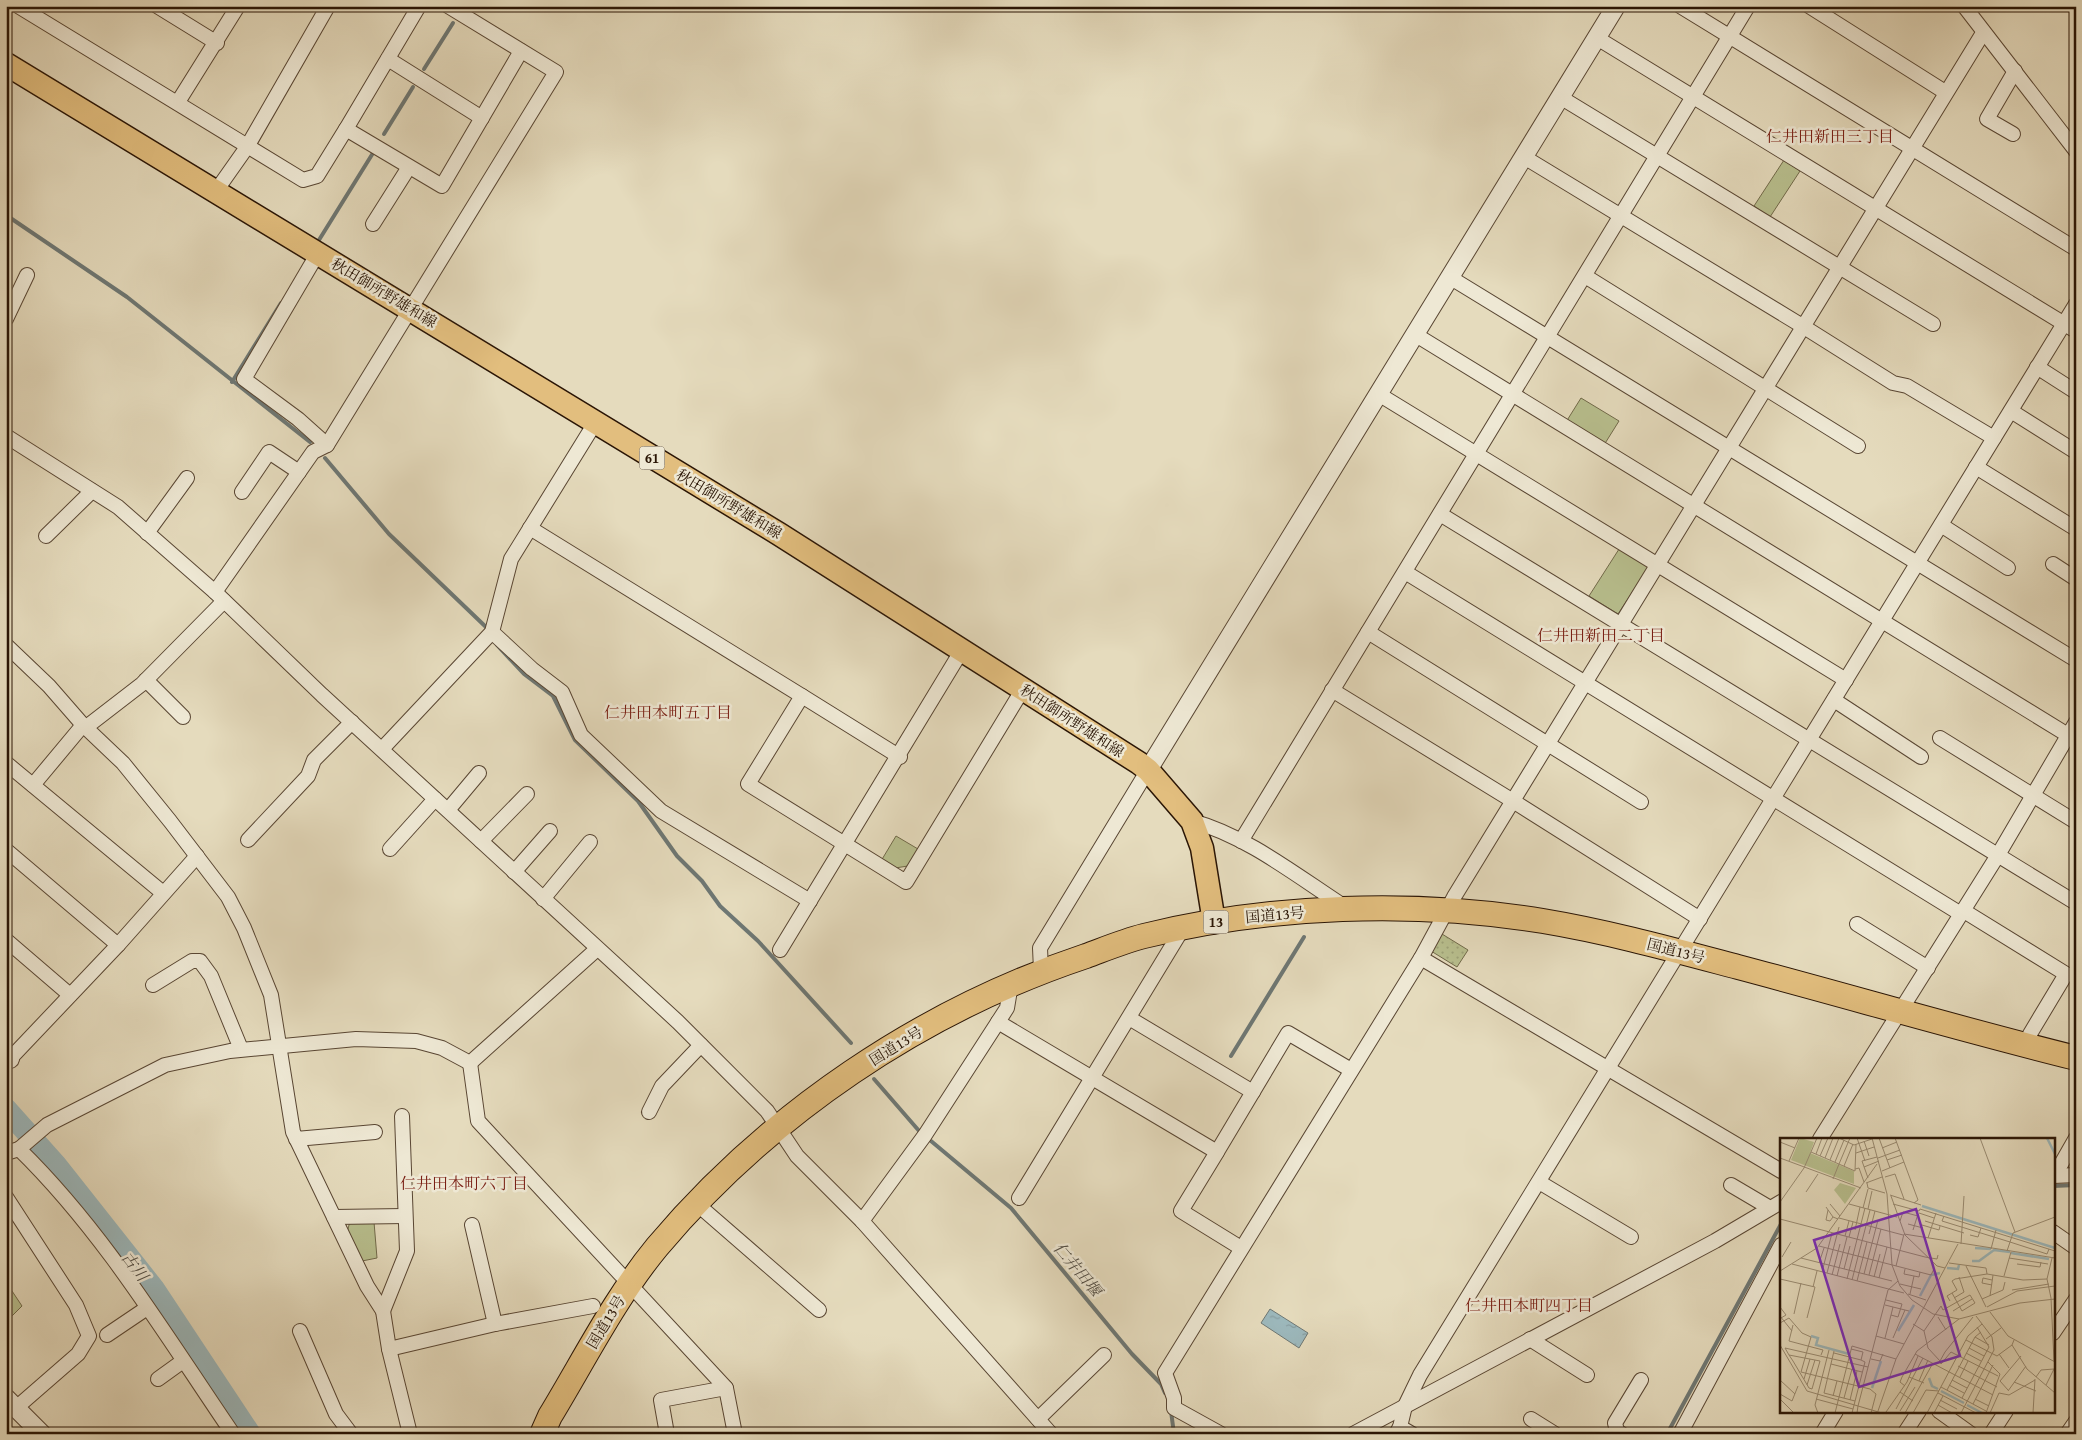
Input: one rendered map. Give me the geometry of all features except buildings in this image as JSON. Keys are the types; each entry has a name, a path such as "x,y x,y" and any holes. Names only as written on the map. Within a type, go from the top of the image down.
{"highway":[{"name":"国道13号","path":"542,1434 550,1416 630,1282 656,1248 696,1204 778,1127 836,1084 909,1036 1041,970 1141,937 1214,922 1347,909 1446,911 1543,921 1680,952 2076,1058"}],"main road":[{"name":"秋田御所野雄和線","path":"6,64 779,534 1148,770 1192,821 1202,848 1214,922"}],"street":[{"path":"18,6 178,102 246,147 303,180 317,176 419,6"},
{"path":"157,6 217,43"},
{"path":"178,102 217,43 238,6"},
{"path":"216,191 246,147 328,6"},
{"path":"33,785 84,726 146,680 219,597 313,452 326,445 412,310 556,72 448,6"},
{"path":"1041,970 1040,948 1380,395 1616,6"},
{"path":"1680,6 2076,249"},
{"path":"1241,841 1748,6"},
{"path":"1809,6 1945,92"},
{"path":"1964,6 2076,151"},
{"path":"1221,1434 1174,1408 1174,1398 1165,1373 1421,958 1446,911 1513,800 1768,387 1912,150 1945,92 1983,33"},
{"path":"1597,38 2070,328"},
{"path":"346,129 442,186 521,51"},
{"path":"388,59 482,118"},
{"path":"2012,134 1987,119 2014,71"},
{"path":"1560,97 1932,324"},
{"path":"1524,157 1622,215 1893,383 1907,386 1994,438"},
{"path":"373,224 410,167"},
{"path":"318,253 244,379 298,419 326,445"},
{"path":"6,319 27,275"},
{"path":"1585,276 1768,387 1858,446"},
{"path":"1451,278 2076,660"},
{"path":"1402,1431 1405,1406 1420,1375 2038,367 2070,328 2076,304"},
{"path":"1416,335 2072,738"},
{"path":"2038,367 2076,392"},
{"path":"1380,395 1846,680"},
{"path":"2011,411 2076,452"},
{"path":"382,749 492,632 511,559 595,423"},
{"path":"6,436 118,507 219,597 701,1045 767,1111 797,1156 862,1221 1051,1434"},
{"path":"242,492 269,452 299,472"},
{"path":"1976,467 2076,529"},
{"path":"147,533 187,478"},
{"path":"46,536 92,491"},
{"path":"1440,514 1810,739 2076,904"},
{"path":"1941,525 2008,568"},
{"path":"530,528 900,757"},
{"path":"2053,564 2076,579"},
{"path":"1405,572 2066,974 2030,1034 2027,1046"},
{"path":"492,632 532,669 562,692 581,735 661,810 810,901"},
{"path":"1368,632 1641,802"},
{"path":"6,645 50,686 84,726 123,763 228,897 244,928 271,995 293,1132 369,1289 383,1311 389,1350 410,1434"},
{"path":"780,950 900,757 962,650"},
{"path":"146,680 183,717"},
{"path":"802,696 748,784 906,882 1023,689"},
{"path":"1332,690 1513,800 1700,919"},
{"path":"1834,700 1921,757"},
{"path":"248,840 308,776 314,760 352,722"},
{"path":"1821,1138 1998,855 2032,795 2072,738 2076,722"},
{"path":"1940,738 2076,822"},
{"path":"6,763 164,893"},
{"path":"448,810 480,773"},
{"path":"481,841 527,794"},
{"path":"390,849 435,799"},
{"path":"1192,821 1211,826 1241,841 1347,909"},
{"path":"514,872 550,831"},
{"path":"543,899 590,842"},
{"path":"6,850 118,945"},
{"path":"8,1059 118,945 197,856"},
{"path":"1857,924 1928,968"},
{"path":"1019,1198 1094,1077 1182,928"},
{"path":"6,940 70,995"},
{"path":"470,1063 597,949"},
{"path":"1421,958 1780,1169"},
{"path":"153,986 192,961 200,961 211,976 240,1050"},
{"path":"862,1221 925,1135 1007,1008 1011,984"},
{"path":"1129,1018 1253,1092"},
{"path":"998,1022 1218,1152"},
{"path":"1241,1248 1181,1211 1288,1033 1351,1070"},
{"path":"233,1434 110,1253 36,1166 17,1148 42,1129 165,1065 240,1050 356,1039 416,1041 442,1048 470,1063"},
{"path":"649,1112 662,1086 701,1045"},
{"path":"470,1063 478,1121 630,1282 726,1388 735,1434"},
{"path":"383,1311 407,1251 402,1116"},
{"path":"296,1139 375,1132"},
{"path":"2076,1138 2055,1176 2076,1175"},
{"path":"1539,1182 1631,1237"},
{"path":"1731,1184 1775,1205"},
{"path":"6,1197 76,1305 89,1336 78,1354 10,1408 42,1434"},
{"path":"696,1204 819,1310"},
{"path":"1353,1434 1715,1241 1775,1205"},
{"path":"334,1217 405,1216"},
{"path":"472,1225 495,1324"},
{"path":"2054,1233 2076,1248"},
{"path":"1680,1434 1780,1247"},
{"path":"2054,1332 2076,1299"},
{"path":"389,1350 495,1324 593,1306"},
{"path":"106,1335 147,1308"},
{"path":"300,1331 336,1414 350,1434"},
{"path":"1530,1339 1587,1375"},
{"path":"1038,1419 1104,1355"},
{"path":"158,1379 184,1361"},
{"path":"1622,1434 1618,1431 1616,1423 1641,1380"},
{"path":"667,1434 661,1400 726,1388"},
{"path":"1822,1434 1835,1412"},
{"path":"1904,1434 1918,1412"},
{"path":"1941,1412 1971,1434"},
{"path":"1991,1434 2005,1412"},
{"path":"1531,1419 1555,1434"},
{"path":"2067,1434 2076,1421"}],"green space":[{"path":"1784,160 1800,171 1770,217 1754,206"},
{"path":"1581,398 1619,421 1604,445 1566,422"},
{"path":"1621,546 1650,565 1618,614 1589,596"},
{"path":"896,836 918,849 908,866 895,868 881,861"},
{"path":"1442,934 1468,950 1457,967 1431,951"},
{"path":"350,1221 374,1222 377,1258 362,1261 347,1233"},
{"path":"6,1282 22,1306 6,1322"}],"water":[{"path":"1270,1309 1308,1333 1299,1348 1261,1323"}],"waterway":[{"path":"424,69 453,23"},
{"path":"384,134 413,87"},
{"path":"319,240 373,153"},
{"path":"6,215 127,297 310,442"},
{"path":"232,382 281,303"},
{"path":"325,458 389,534 487,628"},
{"path":"497,645 524,674 553,696 575,740 638,801 677,856 702,881 720,906 758,941 851,1043"},
{"path":"1231,1056 1304,937"},
{"path":"874,1079 920,1132"},
{"name":"古川","path":"6,1109 56,1165 154,1289 250,1434"},
{"name":"仁井田堰","path":"931,1141 1011,1208 1132,1354 1161,1384 1165,1393"},
{"path":"2054,1186 2076,1185"},
{"path":"1667,1434 1780,1226"},
{"name":"仁井田堰","path":"1171,1411 1174,1434"}],"district":[{"name":"仁井田新田三丁目","path":"1830,136"},
{"name":"仁井田新田二丁目","path":"1601,635"},
{"name":"仁井田本町五丁目","path":"668,712"},
{"name":"仁井田本町六丁目","path":"464,1183"},
{"name":"仁井田本町四丁目","path":"1529,1305"}]}
